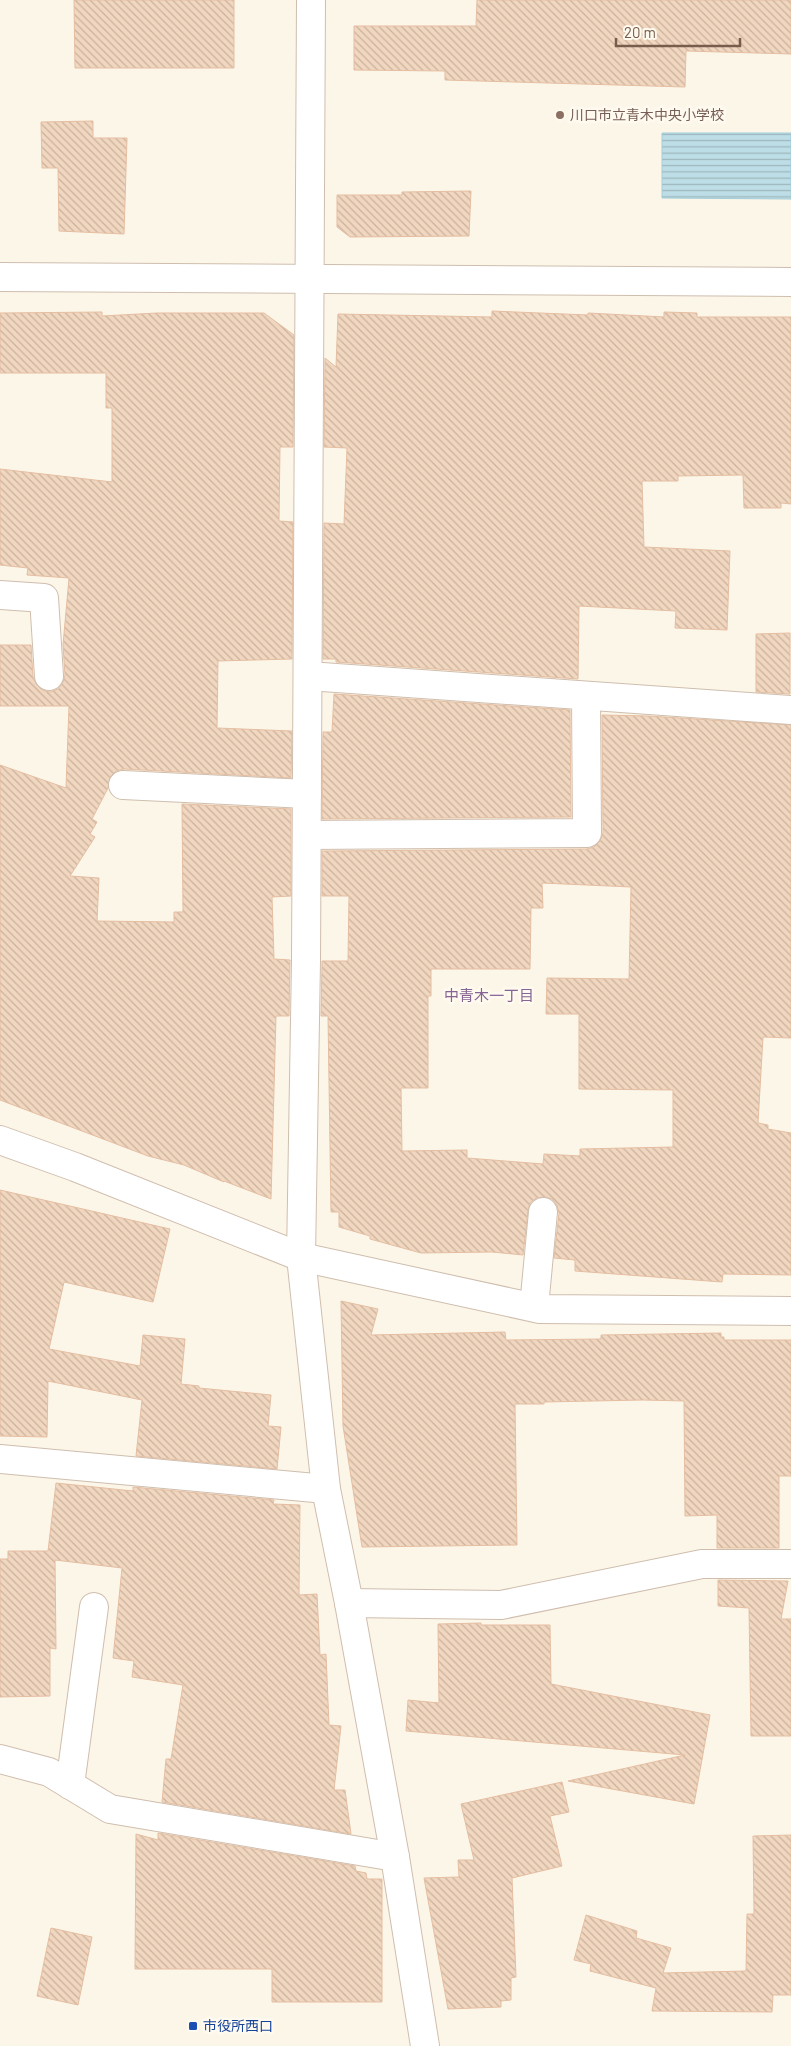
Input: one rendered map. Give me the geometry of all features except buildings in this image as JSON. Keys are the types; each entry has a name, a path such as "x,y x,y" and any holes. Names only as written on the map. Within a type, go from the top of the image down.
{"street":[{"path":"312,0 307,835 301,1257 326,1489 349,1603 395,1857 425,2046"},
{"path":"0,277 791,282"},
{"path":"0,595 44,598 49,676"},
{"path":"308,676 791,710"},
{"path":"307,835 587,833 586,697"},
{"path":"123,785 307,794"},
{"path":"0,1140 75,1167 301,1257 534,1308 791,1312"},
{"path":"534,1308 543,1212"},
{"path":"0,1459 326,1489"},
{"path":"349,1603 501,1605 702,1564 791,1564"},
{"path":"70,1785 94,1607"},
{"path":"0,1759 49,1772 110,1809 395,1857"}],"water":[{"path":"662,133 791,133 791,199 662,198"}],"place":[{"name":"川口市立青木中央小学校","path":"560,115"},
{"name":"市役所西口","path":"193,2026"}],"district":[{"name":"中青木一丁目","path":"489,996"}]}
